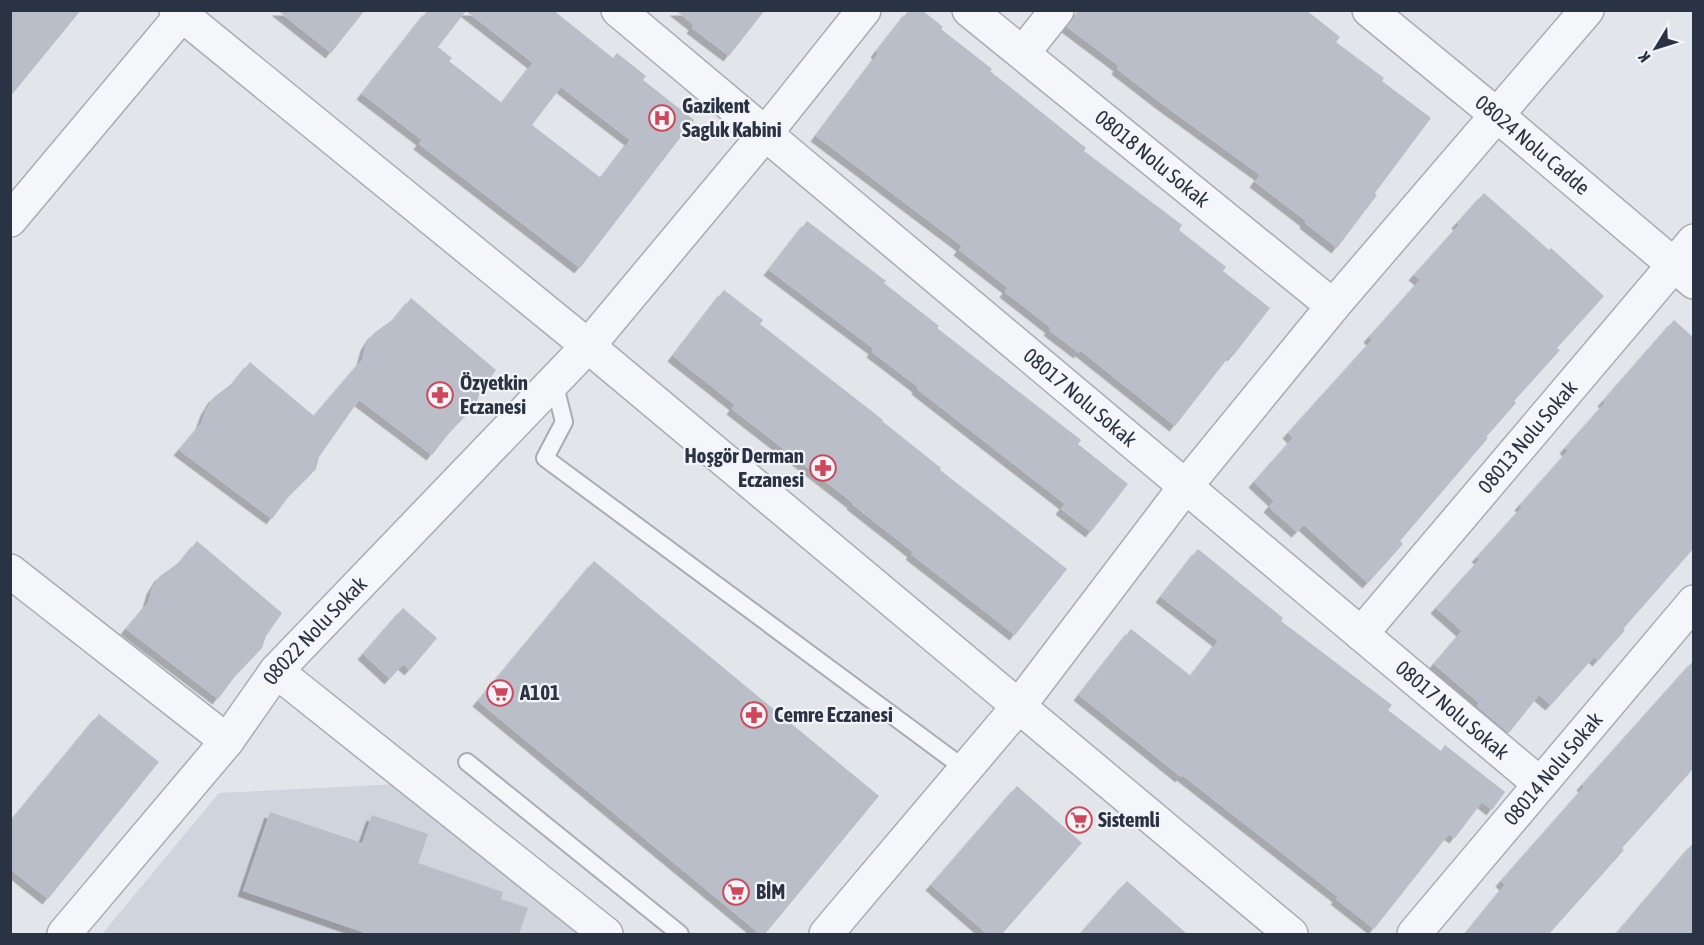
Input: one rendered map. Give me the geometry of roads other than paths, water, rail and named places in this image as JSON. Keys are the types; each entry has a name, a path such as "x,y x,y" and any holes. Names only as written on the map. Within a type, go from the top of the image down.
{"street":[{"name":"08017 Nolu Sokak","path":"618,10 1540,784"},
{"name":"08022 Nolu Sokak","path":"64,934 227,741 276,671 588,346 765,134 864,10"},
{"name":"08018 Nolu Sokak","path":"969,10 1333,306"},
{"path":"1023,53 1057,10"},
{"name":"08024 Nolu Cadde","path":"1369,10 1498,116 1683,274"},
{"path":"826,934 1018,707 1185,487 1333,306 1587,10"},
{"path":"10,220 181,12 588,346 1291,934"},
{"name":"08013 Nolu Sokak","path":"1361,634 1683,274 1694,241"},
{"path":"10,571 227,741"},
{"name":"08014 Nolu Sokak","path":"1413,934 1694,602"},
{"path":"276,671 606,934"}],"lane":[{"path":"554,382 564,422 545,458 966,769"},
{"path":"467,762 680,934"}],"place":[{"name":"Gazikent Saglık Kabini","path":"662,118"},
{"name":"Özyetkin Eczanesi","path":"440,395"},
{"name":"Hoşgör Derman Eczanesi","path":"823,468"},
{"name":"A101","path":"500,693"},
{"name":"Cemre Eczanesi","path":"754,715"},
{"name":"Sistemli","path":"1079,820"},
{"name":"BİM","path":"736,892"}]}
